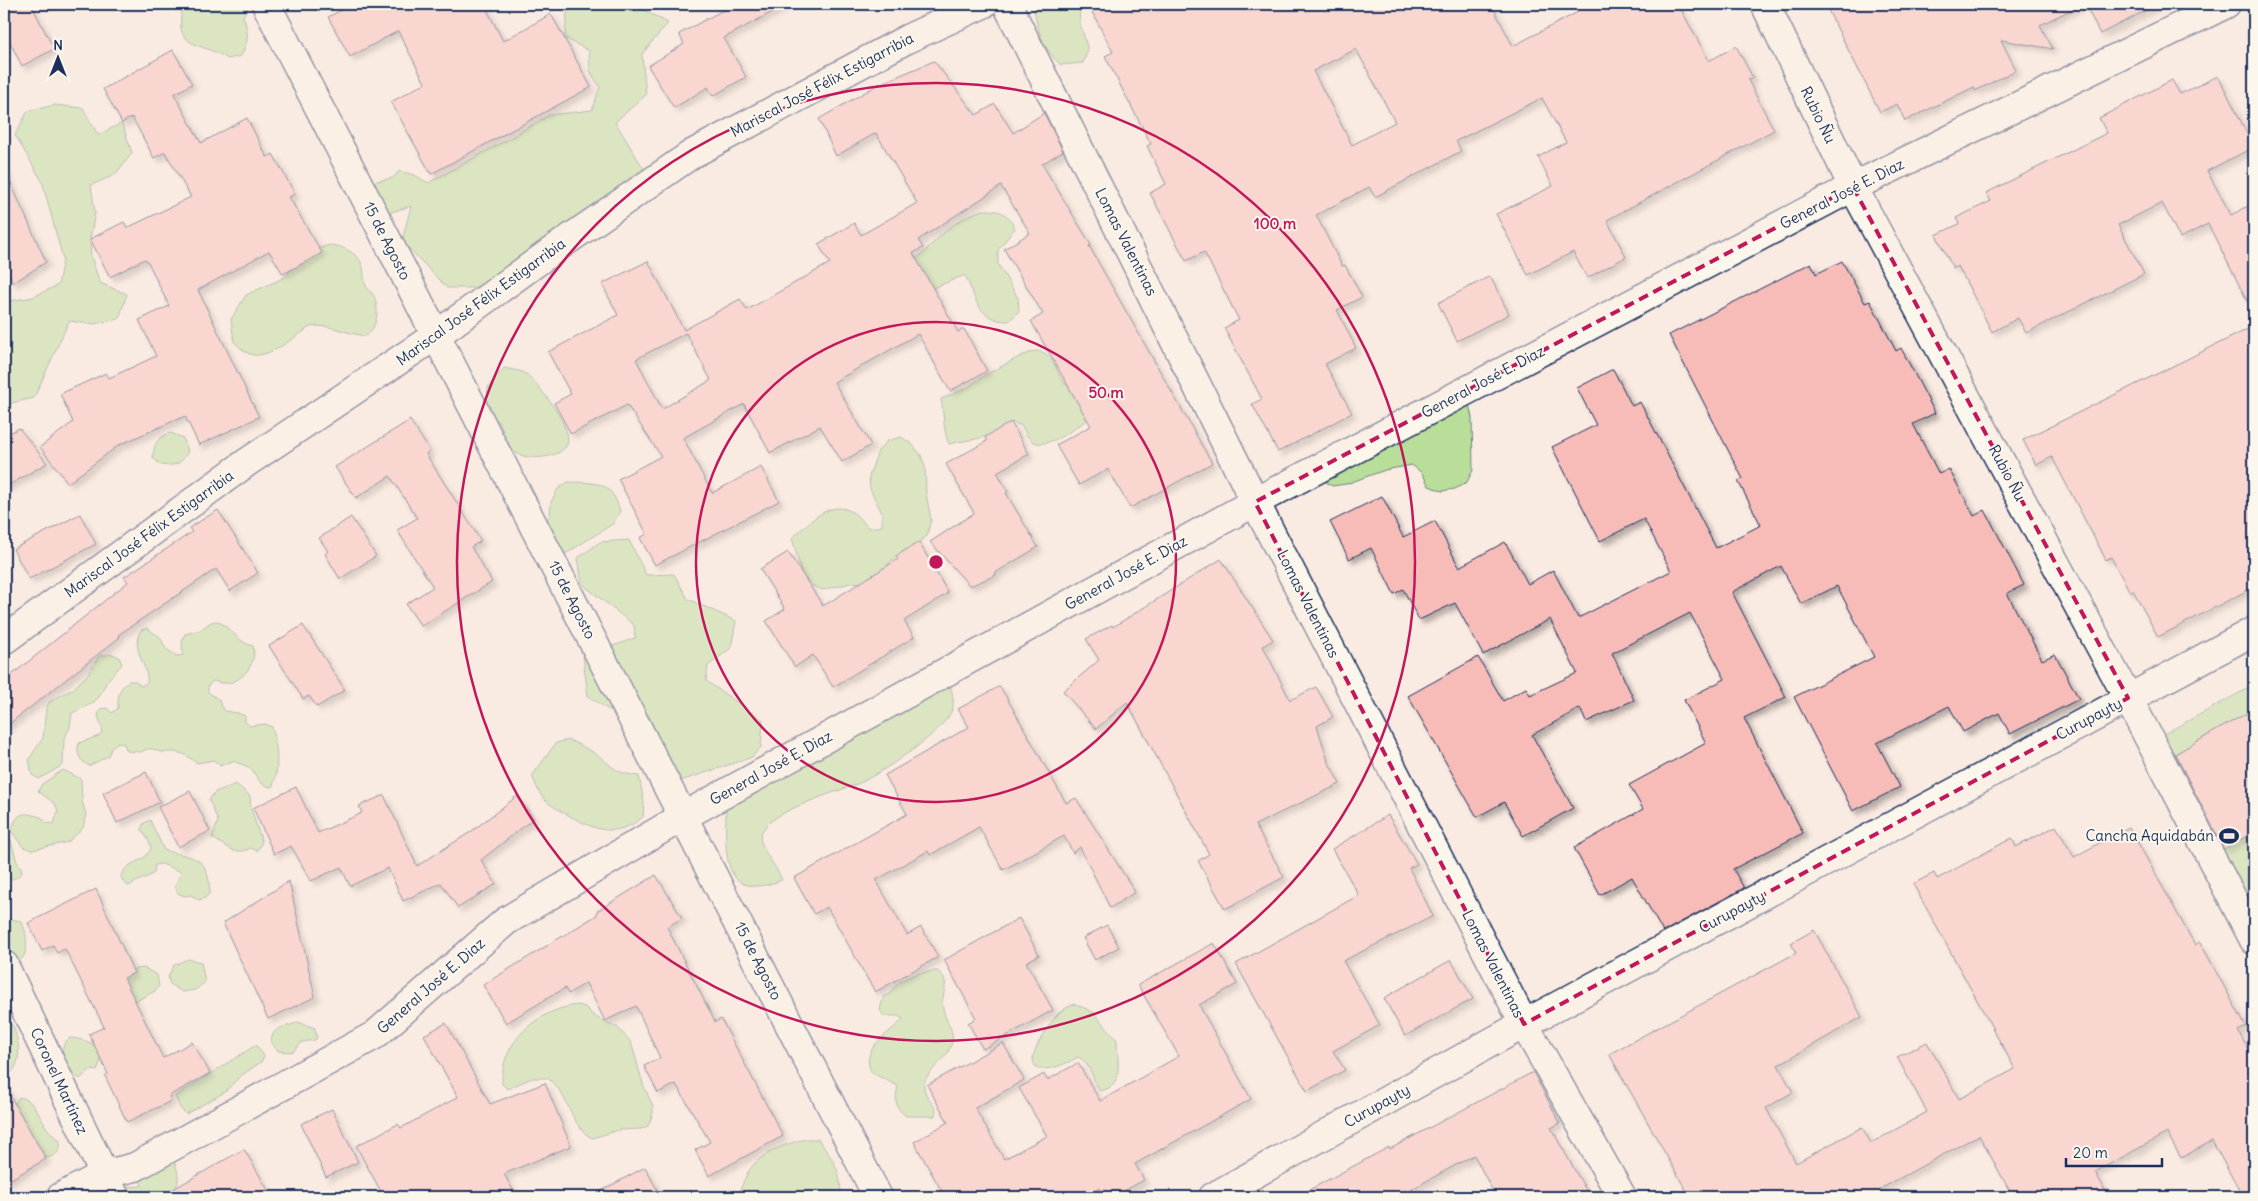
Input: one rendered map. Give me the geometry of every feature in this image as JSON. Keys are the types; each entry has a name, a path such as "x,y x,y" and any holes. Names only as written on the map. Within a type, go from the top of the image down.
{"street":[{"name":"15 de Agosto","path":"266,4 878,1197"},
{"name":"Mariscal José Félix Estigarribia","path":"4,640 246,463 435,336 556,248 692,154 910,38 983,4"},
{"name":"Lomas Valentinas","path":"1007,4 1255,502 1524,1024 1622,1197"},
{"name":"Rubio Ñu","path":"1765,4 1853,187 2128,698 2254,940"},
{"name":"General José E. Diaz","path":"62,1197 109,1186 135,1167 375,1035 506,920 684,816 1255,502 1853,187 2226,4"},
{"name":"Curupayty","path":"1213,1197 1524,1024 2254,631"},
{"name":"Coronel Martínez","path":"4,965 109,1186"}],"highlighted area":[{"path":"1853,187 2128,698 1524,1024 1255,502"}],"green space":[{"path":"183,4 250,4 243,16 247,36 246,46 241,56 228,59 190,42 181,30"},
{"path":"577,4 632,4 668,23 642,54 646,95 615,122 644,169 639,181 534,260 473,288 447,288 402,241 411,206 388,213 367,183 393,178 399,171 415,175 428,183 549,115 592,110 600,87 590,71 589,51 565,38 567,12"},
{"path":"1034,4 1079,4 1080,23 1088,50 1083,63 1061,65 1050,53 1038,29"},
{"path":"55,105 83,108 98,135 122,123 132,153 115,175 91,185 95,213 90,239 91,257 100,283 127,294 119,319 94,324 69,321 34,398 7,404 4,398 4,302 33,297 58,285 63,259 42,181 15,135 28,111"},
{"path":"983,210 999,211 1009,218 1015,228 998,250 998,264 1018,298 1019,311 1009,321 999,320 984,313 979,307 965,275 933,288 908,264 919,257 954,225 968,216"},
{"path":"329,245 339,246 348,250 362,264 365,284 374,296 377,307 375,324 370,333 366,336 324,326 310,327 272,351 257,355 246,352 234,342 231,319 246,295 283,278 310,252"},
{"path":"1035,351 1046,354 1050,358 1065,384 1074,383 1090,417 1064,436 1048,442 1032,441 1022,426 1012,422 1006,428 991,435 949,444 941,399 967,388 985,375 1021,356"},
{"path":"504,368 526,374 538,386 559,415 568,441 560,452 543,457 534,457 517,454 510,448 501,426 486,409 488,387"},
{"path":"1469,404 1472,418 1473,470 1467,482 1455,489 1442,491 1429,486 1422,473 1412,465 1385,470 1346,484 1332,486 1320,478 1324,452 1356,432 1412,415"},
{"path":"171,433 183,438 188,451 184,459 178,463 161,465 153,458 154,449 157,442 163,436"},
{"path":"901,437 912,444 921,455 925,467 926,493 931,520 927,536 916,545 896,556 877,576 865,582 850,583 823,590 810,585 802,574 792,538 811,521 825,511 832,509 840,508 851,511 869,528 882,526 882,513 870,489 869,476 878,451 887,441"},
{"path":"568,482 602,485 612,494 620,511 614,523 567,553 554,552 539,530 550,515 551,502 558,489"},
{"path":"629,540 646,575 674,574 688,599 736,621 731,648 708,666 706,681 763,720 761,747 752,757 675,783 649,716 609,710 588,696 583,657 635,638 634,625 582,584 578,558 600,542"},
{"path":"217,621 243,642 253,646 254,652 251,664 245,674 235,681 227,683 213,681 208,686 208,692 219,700 225,711 245,716 245,722 250,726 265,724 272,727 277,758 275,781 272,787 262,784 250,768 233,761 220,766 214,760 197,763 184,754 175,752 160,752 153,749 141,752 127,751 124,744 118,742 112,747 108,756 89,766 83,761 78,754 79,743 99,736 103,731 98,716 100,709 107,708 112,713 118,708 119,693 129,681 135,681 141,686 147,683 146,671 137,644 141,630 147,628 160,637 166,649 177,656 183,655 182,641 185,634 200,630 211,622"},
{"path":"113,654 119,657 122,664 107,681 99,697 93,703 72,713 70,727 64,739 63,765 39,779 32,775 29,759 43,738 46,708 50,701 73,689 88,674 99,656"},
{"path":"950,684 953,707 947,719 913,750 864,781 791,809 767,825 761,834 762,844 782,880 761,886 746,885 736,878 730,868 727,854 726,805"},
{"name":"Cancha Aquidabán","path":"2254,685 2254,932 2153,740"},
{"path":"569,740 598,755 622,773 639,776 644,803 643,817 623,828 606,830 578,820 554,807 542,797 532,776 556,743"},
{"path":"63,770 81,779 82,801 86,814 83,828 68,842 32,850 23,847 11,831 16,820 19,816 29,814 41,817 46,823 54,824 58,811 55,804 38,791 42,784"},
{"path":"236,784 250,796 251,809 262,842 257,851 251,848 243,851 234,851 212,838 218,821 209,800 215,792"},
{"path":"150,820 164,850 192,857 203,865 209,880 210,893 205,898 199,900 191,895 184,896 178,893 175,886 181,872 162,864 155,865 154,873 151,875 129,886 123,882 121,876 124,870 144,857 151,848 141,829 144,823"},
{"path":"4,836 11,840 17,862 21,866 22,873 16,878 4,878"},
{"path":"10,919 21,921 24,926 26,948 22,959 11,958 4,949 4,921"},
{"path":"188,959 201,962 205,982 195,990 182,992 170,984 168,977 174,965"},
{"path":"144,968 157,975 159,986 155,991 125,1007 101,978 129,970"},
{"path":"937,971 945,979 942,1004 952,1034 951,1045 942,1060 927,1077 924,1086 925,1092 936,1110 935,1116 906,1116 896,1103 898,1086 872,1073 869,1056 877,1043 903,1019 898,1016 884,1016 880,1010 884,996 890,994 899,983 910,976 923,972"},
{"path":"1075,1004 1093,1012 1117,1040 1118,1072 1116,1078 1113,1084 1100,1091 1086,1063 1078,1057 1048,1069 1038,1069 1034,1063 1033,1058 1036,1048 1051,1023 1058,1014"},
{"path":"578,1005 585,1007 595,1017 617,1027 631,1042 644,1087 653,1106 653,1113 648,1126 641,1129 619,1130 592,1138 579,1126 561,1093 547,1078 532,1078 507,1089 502,1084 503,1069 507,1055 524,1030 549,1013"},
{"path":"4,1020 13,1026 19,1055 15,1068 4,1079"},
{"path":"298,1022 315,1028 317,1037 315,1040 302,1042 293,1052 278,1051 271,1042 274,1032"},
{"path":"70,1038 85,1041 96,1046 100,1056 97,1071 90,1070 80,1079 71,1071 64,1059 63,1053 65,1042"},
{"path":"256,1045 264,1056 261,1062 239,1077 225,1092 186,1114 180,1108 175,1096"},
{"path":"19,1097 26,1099 36,1109 48,1129 59,1139 59,1150 52,1156 45,1158 13,1110"},
{"path":"805,1139 818,1139 836,1166 840,1179 841,1197 736,1197 748,1172 759,1159 773,1150"},
{"path":"169,1152 177,1170 178,1181 173,1192 167,1197 105,1197 121,1187 142,1186 138,1173"}],"building":[{"path":"4,4 31,4 54,49 22,66 4,31"},
{"path":"353,4 484,4 503,41 551,14 591,87 431,174 391,102 425,83 398,31 350,57 328,17"},
{"path":"734,4 787,4 724,38 746,77 713,96 708,87 674,108 648,66 684,44 679,34"},
{"path":"1088,4 1491,4 1513,46 1578,12 1573,4 1678,4 1709,61 1736,46 1753,78 1748,80 1774,130 1607,220 1626,257 1587,278 1573,252 1528,275 1496,214 1553,186 1538,157 1566,142 1542,98 1456,141 1461,151 1375,197 1369,187 1316,215 1342,266 1345,265 1362,297 1337,310 1356,348 1325,364 1352,413 1278,452 1252,404 1262,399 1224,328 1239,320 1204,252 1186,261 1150,193 1166,184 1147,146 1151,144 1105,56 1113,52","holes":["1356,49 1395,122 1352,145 1313,71"]},
{"path":"1825,4 2083,4 2040,25 2053,49 2001,40 2016,70 1975,91 1974,87 1905,121 1897,104 1880,112"},
{"path":"2085,4 2158,4 2100,34"},
{"path":"173,50 192,84 174,94 201,143 247,118 267,157 273,154 295,194 289,197 322,253 283,274 269,251 198,290 259,417 199,445 185,416 119,445 68,483 40,447 73,422 60,394 106,373 109,378 156,356 139,320 169,306 145,259 110,277 90,239 124,222 127,228 191,197 165,152 154,158 132,117 122,123 103,89"},
{"path":"934,61 976,115 995,104 1013,133 1044,113 1063,151 1042,164 1091,245 1089,246 1212,463 1130,508 1108,469 1079,485 1056,445 1091,426 1031,321 1043,314 1004,249 1030,233 1001,186 918,240 923,248 913,253 958,332 964,329 987,371 950,391 918,334 834,382 871,445 842,462 820,426 770,453 744,404 683,438 712,493 761,467 779,501 655,565 640,538 647,534 618,479 661,456 627,405 571,434 554,403 571,394 548,352 618,315 602,284 648,261 684,330 740,299 747,310 830,263 818,244 854,223 861,235 917,203 876,133 836,156 819,119 879,84","holes":["686,333 711,380 662,409 636,359"]},
{"path":"2218,76 2254,147 2207,171 2231,215 2254,203 2254,314 2208,224 2180,238 2162,203 2118,225 2144,274 2026,333 2018,318 1992,332 1958,266 1953,268 1936,235 1959,224 1956,218 1991,201 1986,193 2107,133 2099,118 2172,80 2180,94"},
{"path":"4,168 46,262 13,283 4,263"},
{"path":"1842,261 1865,303 1870,301 1896,351 1901,348 1935,413 1913,424 1939,474 1949,469 1974,516 1985,510 2024,585 2007,593 2042,660 2055,654 2079,699 2010,734 1999,713 1963,732 1949,706 1877,743 1900,787 1853,811 1794,697 1874,657 1837,586 1801,604 1781,566 1732,592 1786,697 1744,718 1803,833 1733,869 1744,888 1663,932 1632,877 1600,895 1574,848 1643,809 1629,785 1706,743 1684,700 1725,679 1690,613 1612,653 1634,700 1586,722 1580,708 1532,735 1573,808 1523,836 1504,802 1477,817 1408,696 1478,657 1503,701 1526,688 1530,695 1577,673 1550,619 1483,655 1455,603 1419,620 1403,589 1394,594 1371,548 1349,559 1330,522 1382,496 1403,537 1435,521 1459,567 1505,542 1528,584 1553,570 1578,618 1671,571 1644,519 1600,541 1552,447 1596,425 1577,388 1613,369 1632,406 1640,402 1716,548 1761,525 1738,481 1743,479 1669,335 1811,263 1816,274"},
{"path":"1490,276 1509,314 1457,341 1438,303"},
{"path":"2254,326 2254,587 2158,637 2133,590 2130,592 2111,557 2106,560 2052,457 2036,465 2023,440"},
{"path":"410,420 430,451 426,454 481,541 471,547 492,582 421,626 406,604 433,587 397,530 417,518 390,476 356,498 335,467"},
{"path":"1011,422 1029,454 997,472 1008,492 1006,493 1038,547 995,573 996,575 970,586 930,542 974,513 946,464 987,441 985,437"},
{"path":"19,428 47,463 4,488 4,436"},
{"path":"218,510 258,573 230,591 216,569 118,635 120,637 4,728 4,681 128,582 124,577 192,532 189,528"},
{"path":"80,514 96,544 29,579 13,549"},
{"path":"351,517 376,556 340,579 325,554 328,551 319,538"},
{"path":"919,542 948,593 904,621 914,637 833,687 813,655 795,667 766,621 785,609 760,569 788,552 823,606 898,559 896,556"},
{"path":"1221,559 1273,640 1263,646 1290,700 1316,687 1333,717 1317,726 1328,761 1340,784 1255,825 1284,877 1225,909 1198,861 1209,854 1127,702 1096,729 1063,691 1099,660 1086,639 1112,625 1113,627"},
{"path":"303,625 345,690 317,707 309,696 303,699 269,646"},
{"path":"1000,686 1066,803 1076,798 1135,892 1110,908 1080,847 1073,853 1064,836 1003,870 979,827 930,855 928,851 876,880 907,935 921,927 938,957 875,992 827,907 814,914 794,878 907,814 885,775 969,727 958,709"},
{"path":"2254,709 2254,832 2224,849 2175,754"},
{"path":"146,772 160,802 117,823 103,793"},
{"path":"296,787 318,833 362,813 359,806 384,795 417,866 472,831 517,796 534,818 481,860 496,884 458,908 441,883 403,901 388,868 350,886 341,867 311,881 291,846 274,854 253,808"},
{"path":"190,791 210,831 178,847 158,807"},
{"path":"1388,815 1417,864 1409,868 1433,916 1343,961 1380,1025 1333,1051 1345,1070 1307,1091 1236,964 1359,895 1332,849"},
{"path":"2056,826 2074,857 2129,827 2195,945 2200,942 2246,1027 2238,1031 2254,1060 2254,1197 2243,1197 2212,1141 2181,1158 2167,1133 2095,1172 2109,1197 2013,1197 1979,1135 1880,1189 1885,1197 1690,1197 1609,1054 1796,953 1791,943 1814,930 1862,1017 1778,1065 1793,1092 1766,1108 1796,1163 1862,1127 1871,1143 1927,1112 1897,1057 1927,1042 1959,1099 2015,1069 1913,884 1934,873 1937,879 2012,838 2016,847"},
{"path":"656,875 682,918 667,927 715,1022 721,1019 783,1136 709,1176 695,1150 710,1142 676,1084 658,1093 644,1066 660,1058 636,1006 605,1021 586,983 568,994 565,988 506,1023 483,985 597,915 597,911"},
{"path":"289,881 315,997 268,1019 223,923"},
{"path":"96,889 134,973 124,978 163,1058 192,1042 210,1073 169,1096 171,1101 127,1122 105,1076 108,1074 89,1034 104,1027 65,949 57,953 53,945 42,951 28,923"},
{"path":"1019,918 1039,955 1026,962 1053,1010 983,1049 968,1023 976,1018 944,960"},
{"path":"1107,925 1119,947 1095,960 1083,938"},
{"path":"1214,943 1237,984 1199,1005 1251,1099 1135,1164 1144,1180 1113,1197 1105,1197 1100,1188 1083,1197 945,1197 914,1142 948,1122 927,1085 1003,1043 1024,1080 975,1108 1004,1159 1047,1136 1019,1088 1044,1074 1047,1080 1078,1063 1100,1101 1179,1056 1138,985"},
{"path":"1451,960 1473,999 1405,1036 1384,998"},
{"path":"446,1023 490,1104 545,1083 571,1146 504,1174 517,1197 384,1197 356,1146 398,1124 401,1128 458,1097 424,1035"},
{"path":"1533,1072 1560,1123 1551,1128 1590,1197 1496,1197 1474,1155 1412,1189 1416,1197 1296,1197 1389,1147 1390,1149"},
{"path":"4,1085 46,1159 4,1183"},
{"path":"332,1109 358,1162 326,1177 301,1124"},
{"path":"244,1149 272,1197 159,1197"},
{"path":"645,1167 661,1197 590,1197"}],"place":[{"name":"Cancha Aquidabán","path":"2229,836"}]}
